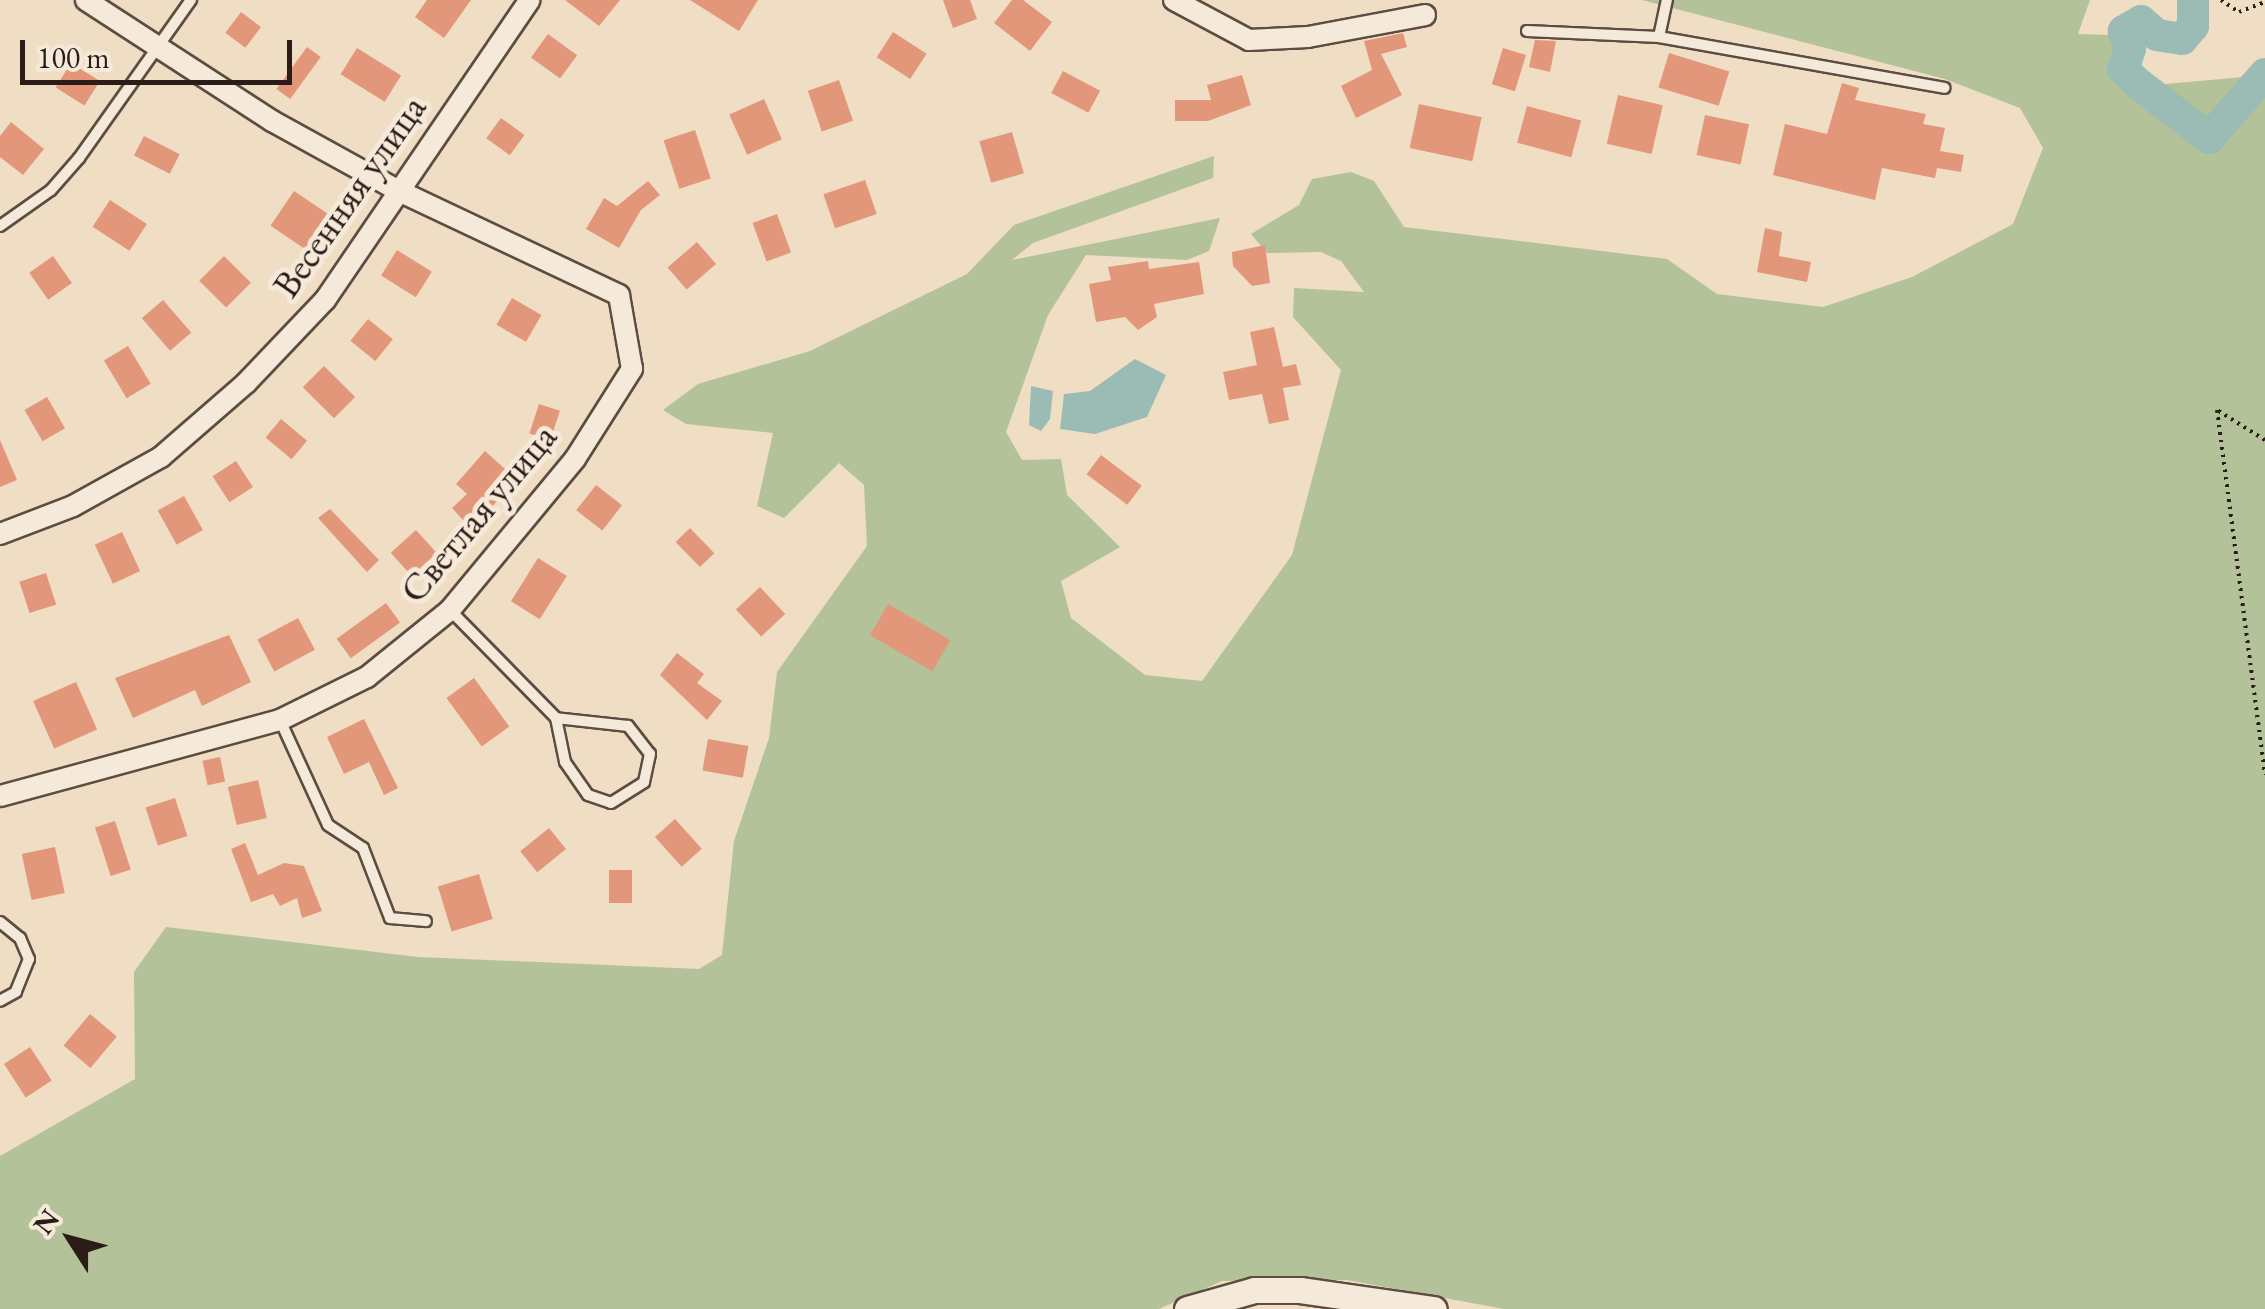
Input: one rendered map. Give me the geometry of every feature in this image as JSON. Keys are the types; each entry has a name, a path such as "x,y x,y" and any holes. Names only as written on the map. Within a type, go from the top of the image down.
{"street":[{"path":"86,0 154,48 397,190"},
{"name":"Весенняя улица","path":"0,534 73,506 161,456 246,383 325,300 530,0"},
{"path":"1174,0 1249,40 1308,38 1425,15"},
{"name":"Светлая улица","path":"0,796 280,720 368,677 450,610 575,458 632,368 618,294 397,190"},
{"path":"1187,1309 1254,1290 1300,1290 1434,1309"}],"lane":[{"path":"0,226 51,190 79,158 191,0"},
{"path":"1659,37 1667,0"},
{"path":"1526,31 1659,37 1944,88"},
{"path":"450,610 556,718 565,762 588,794 610,803 644,782 650,754 628,726 556,718"},
{"path":"280,720 328,825 363,848 390,918 426,921"},
{"path":"0,922 20,938 28,959 16,992 0,1001"}],"path":[{"path":"2221,0 2239,12 2265,2"},
{"path":"2265,440 2217,410 2265,775"}],"green space":[{"path":"1642,0 2090,0 2078,34 2110,35 2133,87 2265,75 2265,1309 1504,1309 1347,1280 1222,1281 1159,1309 0,1309 0,1156 135,1079 134,972 166,927 418,957 699,969 722,955 734,841 769,738 777,672 867,546 864,485 839,463 784,518 757,506 773,433 686,424 663,410 698,384 810,351 967,274 1014,225 1214,156 1213,178 1033,243 1012,260 1220,218 1209,251 1187,260 1086,255 1048,315 1006,432 1022,460 1061,459 1067,495 1120,547 1061,581 1071,618 1145,675 1202,681 1292,555 1341,370 1293,317 1294,288 1364,292 1341,261 1321,252 1267,253 1251,234 1299,205 1312,179 1351,172 1374,181 1404,227 1667,259 1717,294 1823,307 1912,277 2013,224 2043,148 2020,108 1945,79"}],"water":[{"path":"1135,359 1166,375 1147,417 1095,434 1060,429 1064,394 1090,391"},
{"path":"1031,386 1053,391 1050,419 1041,431 1029,425"}],"building":[{"path":"427,0 471,0 444,38 415,17"},
{"path":"565,0 620,0 599,26"},
{"path":"690,0 758,0 739,31"},
{"path":"943,0 970,0 977,19 953,28"},
{"path":"1012,0 1023,0 1052,22 1030,51 994,23"},
{"path":"241,12 261,27 245,48 225,33"},
{"path":"893,32 927,54 910,79 877,57"},
{"path":"1403,33 1407,47 1381,54 1402,95 1356,118 1341,86 1372,70 1364,41"},
{"path":"548,34 577,55 560,79 531,57"},
{"path":"1535,40 1556,41 1550,72 1529,67"},
{"path":"307,47 321,57 290,99 276,89"},
{"path":"357,48 401,76 385,102 341,74"},
{"path":"1503,48 1526,55 1515,91 1492,84"},
{"path":"1669,53 1729,71 1719,106 1658,87"},
{"path":"71,63 100,81 84,106 56,88"},
{"path":"1063,71 1100,91 1088,113 1051,93"},
{"path":"1242,75 1251,105 1208,121 1175,121 1175,100 1211,100 1207,85"},
{"path":"839,80 853,121 822,131 808,91"},
{"path":"1842,83 1859,88 1855,100 1926,114 1923,124 1945,128 1940,151 1964,155 1961,172 1937,168 1935,178 1882,168 1875,200 1773,175 1785,124 1827,134"},
{"path":"1618,95 1663,105 1652,154 1607,144"},
{"path":"764,99 782,139 747,155 729,114"},
{"path":"1419,104 1482,117 1472,161 1410,148"},
{"path":"1527,106 1581,120 1571,157 1517,143"},
{"path":"1705,115 1749,124 1740,164 1696,155"},
{"path":"501,118 524,135 510,155 486,138"},
{"path":"11,122 44,149 23,175 0,157 0,136"},
{"path":"695,130 711,179 679,189 664,140"},
{"path":"1012,132 1024,173 991,183 979,141"},
{"path":"144,136 180,154 170,174 134,156"},
{"path":"865,180 877,214 835,228 823,194"},
{"path":"648,181 660,195 641,210 619,248 586,229 604,198 617,206"},
{"path":"294,191 329,214 305,249 271,226"},
{"path":"110,200 147,224 129,251 93,227"},
{"path":"777,214 791,253 767,261 753,223"},
{"path":"1765,228 1782,232 1779,256 1811,262 1807,282 1757,272"},
{"path":"697,242 716,264 687,289 668,268"},
{"path":"1265,245 1270,283 1252,286 1233,266 1232,252"},
{"path":"397,250 432,272 416,297 381,275"},
{"path":"53,256 72,283 48,300 29,273"},
{"path":"224,256 251,283 226,308 199,281"},
{"path":"1148,261 1149,269 1199,262 1204,294 1154,304 1157,317 1138,330 1125,317 1096,322 1089,284 1111,280 1108,267"},
{"path":"512,298 541,315 526,342 496,325"},
{"path":"163,300 191,332 170,351 142,318"},
{"path":"368,319 393,339 375,361 350,341"},
{"path":"1274,327 1283,367 1296,364 1301,385 1283,388 1289,420 1269,424 1262,394 1229,400 1223,372 1257,365 1250,332"},
{"path":"128,346 151,384 127,398 104,360"},
{"path":"324,366 355,397 334,418 303,387"},
{"path":"47,397 65,428 42,441 24,410"},
{"path":"539,404 560,411 550,440 529,433"},
{"path":"281,419 307,441 292,459 266,437"},
{"path":"0,440 17,480 0,487"},
{"path":"485,451 516,479 472,530 452,508 467,494 456,484"},
{"path":"1101,455 1142,486 1127,505 1087,474"},
{"path":"236,461 253,487 229,502 213,476"},
{"path":"596,485 622,505 602,531 576,510"},
{"path":"184,496 203,530 177,545 158,511"},
{"path":"330,509 379,560 367,572 318,518"},
{"path":"690,528 714,553 700,567 676,542"},
{"path":"416,530 437,553 411,576 391,553"},
{"path":"122,532 140,571 113,584 95,545"},
{"path":"538,558 567,576 540,619 511,601"},
{"path":"46,573 56,604 30,613 19,582"},
{"path":"760,587 785,614 761,637 736,610"},
{"path":"386,603 400,622 351,658 337,639"},
{"path":"888,604 950,640 932,671 870,635"},
{"path":"298,618 315,650 274,671 257,640"},
{"path":"229,635 251,682 202,706 195,690 133,718 115,678"},
{"path":"677,653 704,674 697,683 722,701 707,720 660,675"},
{"path":"474,678 509,727 482,747 446,698"},
{"path":"76,682 97,730 54,749 33,701"},
{"path":"364,719 398,788 384,795 369,762 344,774 327,737"},
{"path":"708,739 748,746 743,778 702,771"},
{"path":"220,757 225,781 208,785 202,761"},
{"path":"258,780 267,818 237,825 228,787"},
{"path":"175,798 187,836 158,846 146,808"},
{"path":"675,819 702,849 682,867 655,837"},
{"path":"115,821 131,870 111,876 95,827"},
{"path":"549,828 566,849 537,872 520,851"},
{"path":"245,843 258,875 284,863 304,866 322,911 302,918 297,898 280,906 273,894 251,902 231,849"},
{"path":"55,847 65,893 32,900 22,854"},
{"path":"609,870 632,870 632,903 609,903"},
{"path":"479,874 493,919 452,932 438,887"},
{"path":"90,1014 117,1036 90,1068 64,1045"},
{"path":"30,1047 52,1081 26,1097 4,1064"}],"waterway":[{"path":"2193,0 2193,26 2182,39 2157,35 2141,21 2124,31 2130,49 2123,69 2209,138 2265,74"}]}
